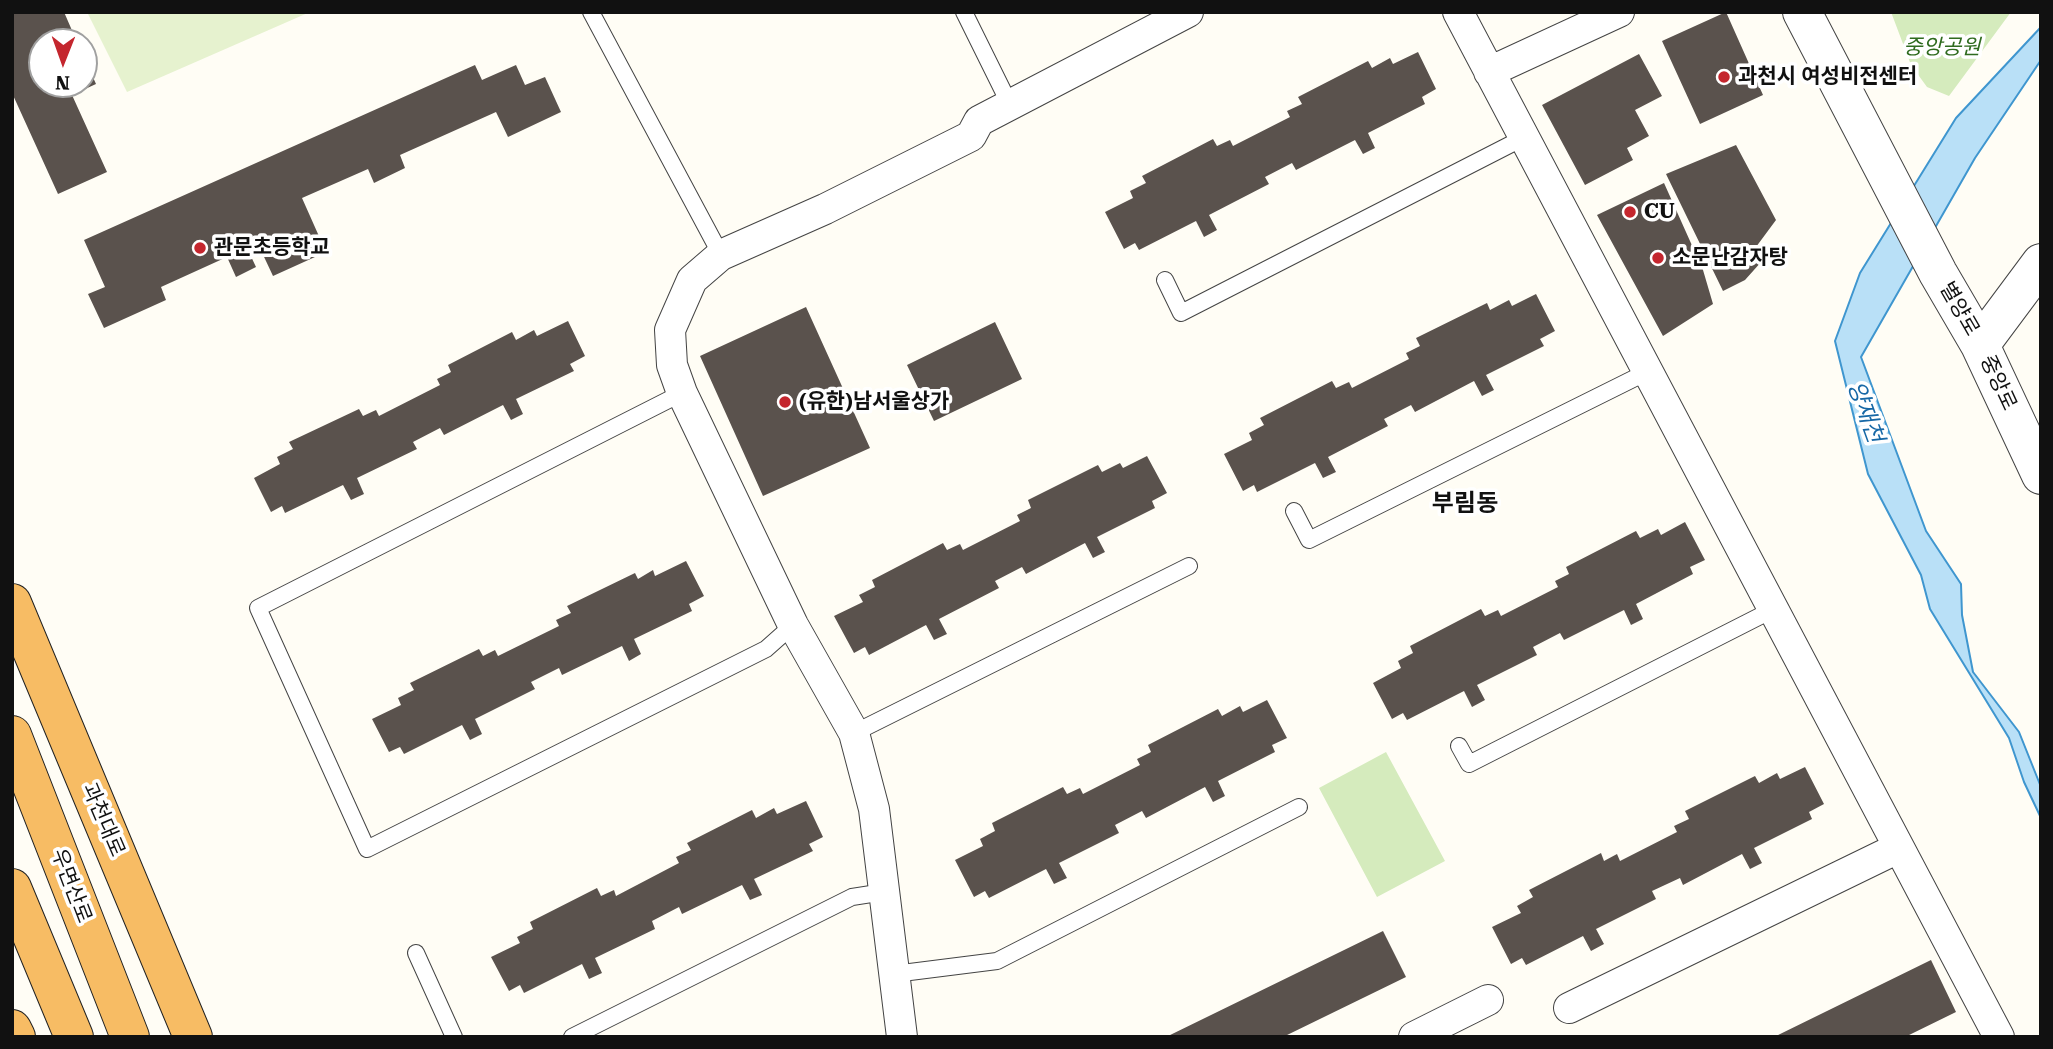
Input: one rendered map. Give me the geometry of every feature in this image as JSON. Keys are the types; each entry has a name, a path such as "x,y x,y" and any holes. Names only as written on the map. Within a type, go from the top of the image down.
{"highway":[{"name":"과천대로","path":"12,604 193,1037"},
{"name":"우면산로","path":"12,735 130,1037"},
{"path":"12,888 74,1037"},
{"path":"12,1029 16,1037"}],"street":[{"path":"902,1037 874,809 854,733 793,625 682,393 672,365 670,330 692,280 721,255 825,209 971,136 979,121 1188,12"},
{"path":"1458,12 1999,1037"},
{"path":"1489,72 1619,12"},
{"name":"별양로","path":"1802,12 1938,273 1980,345"},
{"name":"중앙로","path":"2041,263 1980,345 2041,475"},
{"path":"1569,1008 1898,848"},
{"path":"1414,1037 1488,1000"}],"lane":[{"path":"591,12 721,255"},
{"path":"964,12 1010,105"},
{"path":"1165,280 1181,313 1523,138"},
{"path":"1294,511 1309,540 1647,372"},
{"path":"682,393 258,608 367,849 766,649 793,625"},
{"path":"854,733 1189,566"},
{"path":"1459,746 1469,764 1772,610"},
{"path":"894,974 997,961 1299,807"},
{"path":"572,1037 852,897 884,892"},
{"path":"416,953 454,1037"}],"green space":[{"path":"87,12 310,12 127,92 98,34 98,28 95,28"},
{"name":"중앙공원","path":"1891,12 2011,12 1949,96 1927,87 1911,65"},
{"path":"1386,752 1445,861 1377,897 1319,788"}],"water":[{"name":"양재천","path":"2041,27 2041,60 1975,158 1861,357 1926,531 1961,584 1962,615 1973,672 2019,732 2041,787 2041,818 2024,782 2009,738 1930,609 1921,575 1868,474 1835,341 1860,273 1956,118"}],"building":[{"path":"12,12 64,12 71,28 28,28 28,98 73,98 107,172 58,194 12,93"},
{"path":"1726,12 1763,95 1700,124 1662,41"},
{"path":"1418,52 1436,89 1422,97 1425,104 1368,133 1375,148 1363,154 1355,140 1296,170 1292,163 1265,177 1269,184 1209,215 1217,230 1204,237 1196,221 1139,250 1135,243 1124,249 1105,212 1133,198 1130,191 1146,183 1142,176 1213,139 1217,146 1230,140 1233,146 1290,117 1287,111 1302,104 1298,97 1368,61 1372,68 1390,58 1393,64"},
{"path":"1639,54 1662,96 1635,110 1649,136 1627,148 1633,160 1585,185 1542,105"},
{"path":"475,65 482,80 516,65 525,85 545,77 561,112 508,137 496,112 400,155 405,168 374,183 368,169 302,198 326,252 273,276 258,244 247,248 256,267 236,277 227,257 161,287 166,300 104,328 88,294 105,287 84,240"},
{"path":"1736,145 1776,220 1756,247 1762,261 1745,280 1723,291 1666,174"},
{"path":"1664,183 1703,270 1713,304 1663,336 1597,215"},
{"path":"1536,294 1555,331 1540,339 1544,346 1486,375 1494,390 1482,396 1474,381 1415,412 1411,405 1384,419 1388,426 1328,457 1336,472 1323,478 1315,463 1257,492 1254,485 1243,491 1224,454 1252,440 1249,433 1264,425 1260,418 1332,381 1336,388 1349,382 1352,388 1409,359 1406,353 1420,346 1416,338 1487,303 1490,310 1509,300 1512,306"},
{"name":"(유한)남서울상가","path":"806,307 870,448 763,496 700,356"},
{"path":"568,321 585,356 570,364 574,371 516,399 523,414 511,420 503,405 444,435 440,428 413,442 417,449 357,478 364,494 351,500 343,485 285,513 282,506 271,512 254,478 280,464 277,457 293,449 289,442 359,409 363,416 376,410 379,416 440,385 437,379 451,372 448,365 512,332 516,340 534,330 537,336"},
{"path":"995,322 1022,379 934,421 907,365"},
{"path":"1147,456 1167,493 1152,501 1155,508 1097,537 1105,552 1093,558 1085,543 1026,574 1022,567 995,581 999,588 939,619 947,634 934,640 926,625 869,655 865,647 854,653 834,616 863,602 859,595 875,587 872,580 943,543 947,550 960,544 963,550 1020,521 1017,515 1031,508 1028,500 1098,465 1102,472 1120,463 1123,468"},
{"path":"1685,522 1705,560 1690,567 1693,574 1636,604 1643,619 1631,625 1624,610 1564,640 1560,633 1533,647 1537,655 1477,685 1485,700 1472,707 1464,691 1407,720 1403,713 1392,719 1373,683 1401,668 1398,661 1413,653 1410,646 1481,609 1485,616 1498,610 1501,616 1558,587 1555,581 1569,574 1566,567 1636,531 1640,538 1658,529 1661,535"},
{"path":"686,561 704,596 689,604 692,611 634,639 641,654 629,661 622,646 562,675 559,668 531,682 535,689 475,719 482,734 470,740 462,725 404,754 400,747 389,752 372,719 401,705 398,698 414,690 410,683 479,649 483,656 495,650 498,656 559,626 556,620 571,613 567,606 635,573 638,579 653,570 655,576"},
{"path":"1267,700 1287,738 1272,745 1275,752 1218,781 1225,796 1213,802 1205,787 1146,818 1142,811 1115,825 1119,833 1059,863 1067,878 1054,884 1046,869 989,898 985,891 974,897 955,860 983,846 980,839 995,831 992,823 1063,787 1067,794 1080,788 1083,794 1140,765 1137,759 1151,752 1148,745 1218,709 1222,716 1240,706 1243,712"},
{"path":"1805,767 1824,804 1809,812 1812,819 1754,848 1762,863 1750,869 1742,854 1683,885 1680,878 1652,891 1656,899 1596,929 1604,944 1591,951 1583,936 1526,965 1522,958 1511,964 1492,927 1521,913 1517,906 1533,897 1529,890 1601,853 1604,861 1617,854 1620,861 1677,832 1674,826 1689,819 1685,811 1755,776 1759,783 1777,773 1780,779"},
{"path":"806,801 823,837 809,844 813,851 754,879 762,895 750,900 742,885 682,914 679,907 652,921 655,929 595,958 602,973 589,979 582,964 524,993 520,985 509,991 491,957 520,943 517,937 533,929 530,922 597,888 601,896 614,890 616,896 679,863 676,857 691,850 687,843 752,810 756,818 774,808 777,814"},
{"path":"1383,931 1406,977 1283,1037 1166,1037"},
{"path":"1931,960 1956,1012 1905,1037 1774,1037"}],"place":[{"name":"과천시 여성비전센터","path":"1724,77"},
{"name":"CU","path":"1630,212"},
{"name":"관문초등학교","path":"200,248"},
{"name":"소문난감자탕","path":"1658,258"},
{"name":"(유한)남서울상가","path":"785,402"}],"district":[{"name":"부림동","path":"1465,504"}]}
